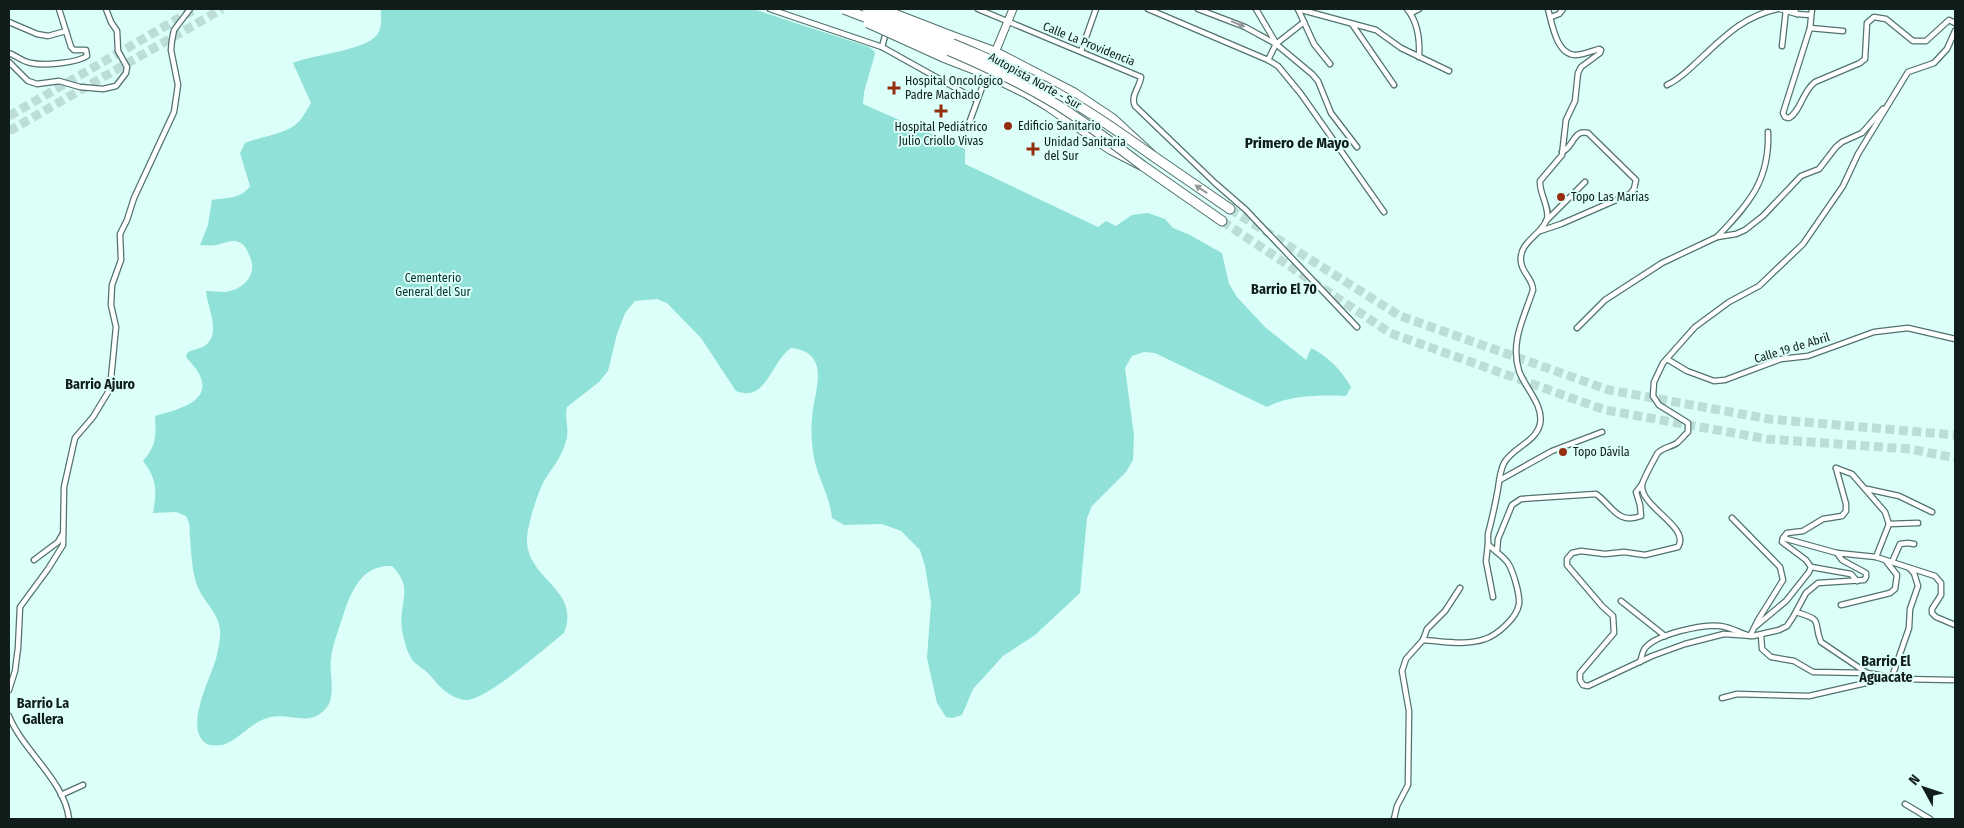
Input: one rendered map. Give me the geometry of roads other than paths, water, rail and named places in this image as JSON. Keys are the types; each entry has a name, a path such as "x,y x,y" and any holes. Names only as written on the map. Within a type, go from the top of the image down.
{"highway":[{"path":"843,9 882,31 987,74 1026,93 1110,149 1143,166"},
{"name":"Autopista Norte - Sur","path":"843,9 968,60 1020,84 1082,122 1222,221"},
{"name":"Autopista Norte - Sur","path":"867,9 977,54 1038,83 1094,115 1230,208"},
{"path":"878,9 995,52 1061,86 1113,119 1153,156"}],"street":[{"path":"9,53 28,62 38,64 85,58 87,56 86,50 72,49 59,9"},
{"path":"9,62 28,81 37,84 59,81 80,87 103,89 116,86 126,73 127,67 118,51 116,31 106,9"},
{"path":"9,690 15,671 20,607 62,548 65,480 71,463 75,438 93,417 108,394 111,385 116,327 111,305 112,285 121,260 120,234 128,220 134,198 174,112 178,85 171,50 172,40 174,30 190,9"},
{"path":"770,9 882,47 978,100"},
{"path":"882,47 893,9"},
{"name":"Calle La Providencia","path":"978,9 1138,75 1141,79 1134,97 1135,106 1215,184 1246,210 1357,327"},
{"path":"968,126 1013,9"},
{"path":"1080,51 1095,9"},
{"path":"1148,9 1278,66 1301,94 1384,212"},
{"path":"1198,9 1244,27 1276,44 1312,74 1318,81 1331,113 1357,147"},
{"path":"1256,9 1276,44"},
{"path":"1298,9 1314,44 1330,64"},
{"path":"1298,9 1376,30 1401,48 1449,71"},
{"path":"1419,9 1409,11 1420,40 1419,57"},
{"path":"1546,221 1547,215 1539,186 1540,181 1562,152 1566,120 1575,102 1578,73 1584,63 1600,53 1601,50 1573,55 1568,52 1557,40 1548,9"},
{"path":"1551,17 1559,14 1563,9"},
{"path":"1667,85 1685,75 1745,20 1759,13 1778,9 1810,15"},
{"path":"1794,9 1797,14"},
{"path":"1812,9 1810,28 1783,113 1785,117 1789,118 1794,115 1809,87 1865,59 1867,24 1874,17 1886,19 1913,41 1926,41 1949,20 1954,21 1955,24"},
{"path":"1782,46 1786,10"},
{"path":"9,22 37,34 48,36 66,31"},
{"path":"1268,60 1276,44 1304,22"},
{"path":"1352,24 1394,84"},
{"path":"1810,28 1843,31"},
{"path":"1497,551 1498,539 1512,505 1521,499 1596,494 1606,501 1613,512 1622,516 1638,518 1642,516 1636,492 1658,452 1678,442 1688,432 1688,423 1659,405 1653,396 1654,382 1667,360 1695,327 1729,302 1759,286 1804,244 1843,186 1858,154 1908,72 1934,63 1947,49 1955,31"},
{"path":"1577,328 1605,300 1662,263 1717,236 1736,234 1755,223 1802,176 1819,169 1842,142 1862,132 1893,99"},
{"path":"1538,231 1561,224 1630,194 1636,184 1636,180 1588,133 1582,131 1579,133 1568,150 1562,152"},
{"path":"1717,236 1745,206 1762,177 1768,154 1768,132"},
{"path":"1493,597 1486,561 1488,534 1504,462 1534,435 1540,424 1537,405 1519,372 1516,353 1518,327 1534,290 1533,285 1523,270 1520,260 1523,250 1532,237 1585,182"},
{"name":"Calle 19 de Abril","path":"1667,360 1687,371 1714,381 1725,380 1781,360 1808,356 1874,332 1908,328 1955,339"},
{"path":"1500,480 1552,451 1602,432"},
{"path":"1782,538 1790,532 1803,531 1823,519 1842,516 1846,511 1846,504 1836,468 1852,474 1885,512 1888,524 1876,558"},
{"path":"1642,484 1644,496 1665,516 1680,536 1681,543 1678,547 1645,555 1624,552 1605,554 1581,551 1572,553 1567,559 1566,564 1613,616 1614,633 1580,673 1580,680 1584,685 1588,686 1601,682 1640,662 1686,644 1724,634 1761,635 1787,626 1806,593 1818,583 1864,580 1866,573 1842,560 1837,553"},
{"path":"1865,489 1899,496 1932,512"},
{"path":"1732,518 1780,567 1783,574 1781,583 1750,636"},
{"path":"34,560 60,540 64,519"},
{"path":"1888,524 1918,523"},
{"path":"1782,538 1837,553 1886,560 1935,576 1941,583 1941,595 1932,609 1932,613 1936,617 1955,625"},
{"path":"1782,538 1782,542 1811,566 1851,574 1856,580"},
{"path":"1423,640 1469,642 1485,639 1502,630 1512,618 1519,604 1510,567 1497,551 1488,544"},
{"path":"1892,562 1900,544 1914,544"},
{"path":"1841,605 1890,593 1894,589 1897,575 1886,560"},
{"path":"1755,627 1786,601 1811,566"},
{"path":"1892,677 1909,628 1910,609 1918,586 1914,573 1906,566"},
{"path":"1394,819 1397,806 1408,785 1409,711 1402,671 1406,660 1423,640 1427,629 1445,611 1460,588"},
{"path":"1621,601 1665,636"},
{"path":"1796,612 1816,620 1821,642 1867,673"},
{"path":"1640,662 1645,648 1653,641 1665,636 1707,626 1721,626 1750,636"},
{"path":"1761,635 1762,649 1771,658 1794,661 1813,672 1867,673 1892,677 1952,680"},
{"path":"1722,698 1737,694 1809,696 1892,677"},
{"path":"9,716 61,795 69,819"},
{"path":"61,795 83,785"},
{"path":"1905,804 1930,819"}],"tunnel":[{"path":"9,116 195,9"},
{"path":"9,131 222,9"},
{"path":"1230,209 1400,316 1609,390 1769,419 1955,435"},
{"path":"1222,221 1390,333 1605,410 1767,439 1910,449 1955,458"}],"place":[{"name":"Hospital Oncológico Padre Machado","path":"894,88"},
{"name":"Hospital Pediátrico Julio Criollo Vivas","path":"941,111"},
{"name":"Edificio Sanitario","path":"1008,126"},
{"name":"Unidad Sanitaria del Sur","path":"1033,149"},
{"name":"Topo Las Marías","path":"1561,197"},
{"name":"Topo Dávila","path":"1563,452"}],"district":[{"name":"Primero de Mayo","path":"1297,143"},
{"name":"Barrio El 70","path":"1284,289"},
{"name":"Barrio Ajuro","path":"100,384"},
{"name":"Barrio El Aguacate","path":"1886,670"},
{"name":"Barrio La Gallera","path":"43,712"}],"park label":[{"name":"Cementerio General del Sur","path":"433,285"}]}
